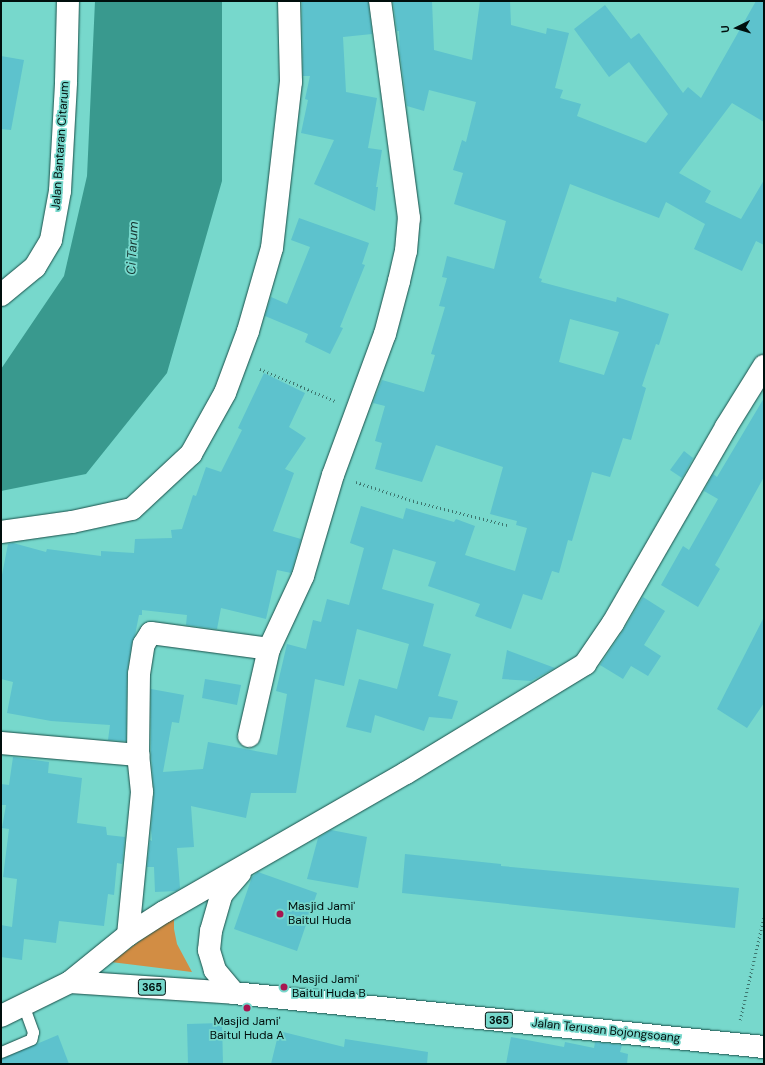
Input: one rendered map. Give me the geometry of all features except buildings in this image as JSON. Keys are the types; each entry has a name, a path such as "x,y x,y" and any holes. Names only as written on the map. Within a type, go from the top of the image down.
{"street":[{"name":"Jalan Bantaran Citarum","path":"1,295 35,267 51,240 60,191 66,82 68,1"},
{"path":"1,532 72,522 132,509 191,454 225,393 248,331 272,248 291,82 289,1"},
{"path":"249,736 269,649 303,576 333,475 385,334 406,251 409,218 380,1"},
{"path":"70,982 128,934 250,861 406,773 585,664 613,623 726,427 764,366"},
{"path":"128,934 142,792 138,756 139,674 144,644 151,634 269,649"},
{"path":"1,743 138,756"},
{"path":"234,993 215,970 209,950 211,932 221,895 250,861"},
{"name":"Jalan Terusan Bojongsoang","path":"1,1016 70,982 234,993 764,1047"}],"lane":[{"path":"1,1052 29,1040 32,1036 33,1032 23,1005"}],"path":[{"path":"238,359 357,411"},
{"path":"333,475 417,502 508,525"},
{"path":"735,1044 764,916"}],"shaded area":[{"path":"174,916 174,929 177,944 192,972 111,962"}],"water":[{"name":"Ci Tarum","path":"95,1 222,1 222,181 167,373 86,474 1,491 1,369 64,276 87,176"}],"place":[{"name":"Masjid Jami' Baitul Huda","path":"280,914"},
{"name":"Masjid Jami' Baitul Huda B","path":"284,987"},
{"name":"Masjid Jami' Baitul Huda A","path":"247,1008"}]}
